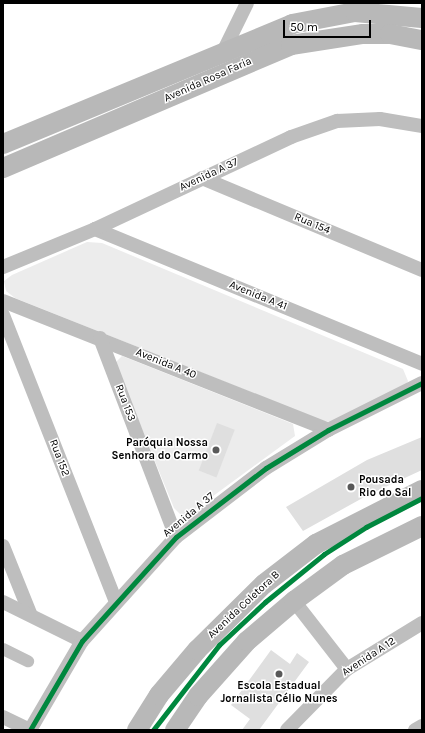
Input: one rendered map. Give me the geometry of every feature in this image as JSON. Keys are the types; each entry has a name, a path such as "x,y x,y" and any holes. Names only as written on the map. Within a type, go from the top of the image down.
{"street":[{"path":"224,50 247,3"},
{"name":"Avenida Rosa Faria","path":"3,144 224,50 292,24 318,17 355,12 422,18"},
{"name":"Avenida Rosa Faria","path":"3,168 250,61 318,39 363,34 390,34 422,40"},
{"path":"147,83 156,103"},
{"name":"Avenida A 37","path":"3,267 95,229 291,137 337,121 380,119 422,126"},
{"name":"Rua 154","path":"202,178 422,270"},
{"name":"Avenida A 41","path":"95,229 422,364"},
{"name":"Avenida A 40","path":"3,300 328,430"},
{"name":"Rua 152","path":"3,315 116,602"},
{"name":"Rua 153","path":"100,338 176,537"},
{"name":"Avenida A 37","path":"30,730 82,641 176,537 266,468 328,430 422,383"},
{"name":"Avenida Coletora B","path":"137,730 159,695 197,650 264,584 316,544 422,490"},
{"path":"175,730 198,696 247,641 294,601 344,565 422,526"},
{"path":"3,546 30,613"},
{"path":"294,601 346,669"},
{"path":"3,602 30,613 82,641"},
{"name":"Avenida A 12","path":"287,730 346,669 422,623"},
{"path":"3,717 30,730"},
{"path":"415,730 422,726"}],"shaded area":[{"path":"87,242 102,243 403,369 408,381 404,389 331,422 323,421 15,298 6,291 4,281 12,275"},
{"path":"122,356 293,424 295,436 190,513 181,515 174,508 115,363"}],"building":[{"name":"Paróquia Nossa Senhora do Carmo","path":"217,423 235,430 216,477 199,471"},
{"name":"Pousada Rio do Sal","path":"422,437 422,470 368,495 303,531 286,507 367,460"},
{"path":"271,650 290,664 297,653 309,662 259,730 242,730 250,719 231,705"}],"waterway":[{"path":"3,649 28,661"}],"cycle path":[{"path":"30,730 82,641 176,537 266,468 328,430 422,383"},
{"path":"153,730 219,645 265,602 324,554 366,527 422,498"}],"place":[{"name":"Paróquia Nossa Senhora do Carmo","path":"216,450"},
{"name":"Pousada Rio do Sal","path":"351,487"},
{"name":"Escola Estadual Jornalista Célio Nunes","path":"279,674"}]}
